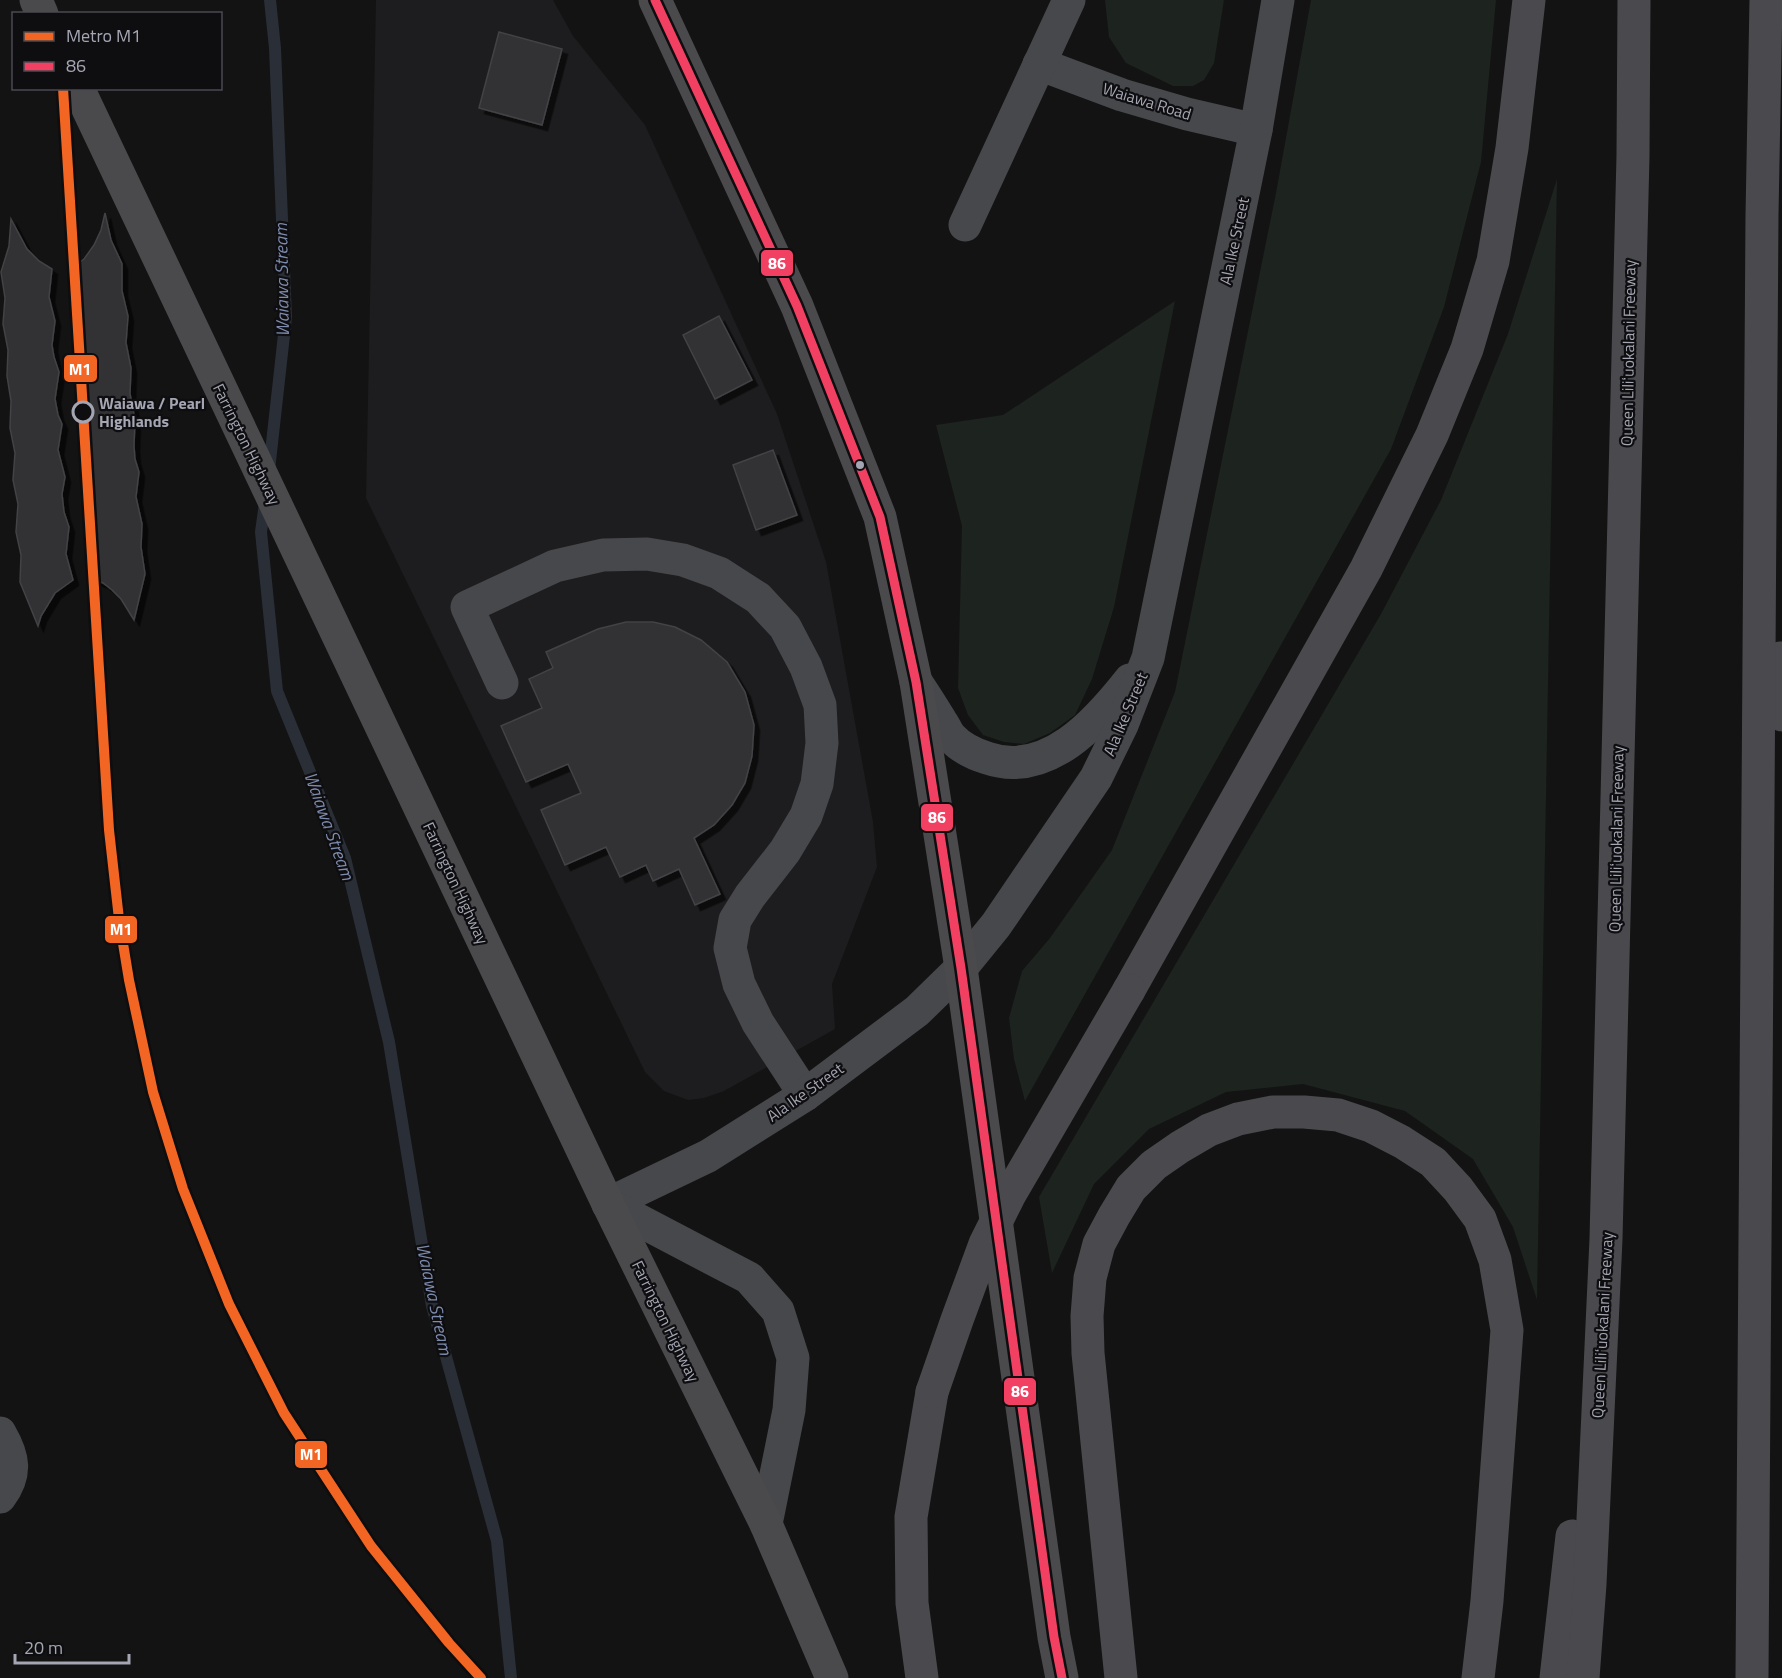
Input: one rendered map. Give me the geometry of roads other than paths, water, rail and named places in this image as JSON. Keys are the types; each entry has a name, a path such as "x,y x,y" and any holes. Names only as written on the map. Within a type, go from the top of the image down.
{"highway":[{"path":"922,1678 912,1603 911,1517 932,1392 957,1320 985,1244 1009,1196 1129,990 1366,569 1432,435 1467,349 1493,261 1512,148 1529,0"},
{"name":"Queen Liliʻuokalani Freeway","path":"1583,1678 1590,1584 1606,1239 1633,156 1634,0"},
{"path":"1752,1678 1762,216 1766,0"},
{"path":"1762,216 1782,715"},
{"path":"1121,1678 1088,1353 1087,1316 1090,1278 1099,1244 1131,1188 1154,1165 1209,1130 1238,1119 1274,1112 1338,1115 1371,1126 1433,1162 1458,1189 1480,1219 1495,1260 1507,1330 1487,1601 1478,1678"},
{"path":"1556,1678 1606,1239"}],"main road":[{"path":"654,0 797,306 880,517 916,682 961,968 1054,1637 1062,1678"},
{"name":"Farrington Highway","path":"79,90 608,1204 766,1524 832,1678"}],"street":[{"path":"965,225 1069,0"},
{"name":"Ala Ike Street","path":"608,1204 708,1156 805,1095 917,1011 961,968 996,925 1096,778 1122,725 1148,657 1257,130 1278,0"},
{"name":"Waiawa Road","path":"1039,64 1122,95 1187,114 1257,130"},
{"path":"502,682 467,606 555,566 603,555 647,555 683,560 719,573 758,598 785,627 806,667 820,705 822,743 817,784 806,816 785,851 750,896 735,920 730,948 739,984 758,1023 805,1095"},
{"path":"916,682 951,737 968,750 985,757 1018,763 1043,757 1083,734 1112,703 1148,657"},
{"path":"608,1204 749,1278 778,1311 793,1358 789,1410 766,1524"},
{"path":"0,1433 12,1461 12,1472 10,1481 0,1497"}],"waterway":[{"name":"Waiawa Stream","path":"269,470 286,317 275,48 270,0"},
{"name":"Waiawa Stream","path":"265,503 261,532 277,691 345,858 389,1042 432,1306 497,1541 511,1678"}],"metro line":[{"name":"M1","path":"63,90 109,830 119,919 129,980 153,1092 183,1189 229,1304 284,1413 371,1546 449,1643 481,1678"}],"place":[{"name":"Waiawa / Pearl Highlands","path":"83,412"}]}
